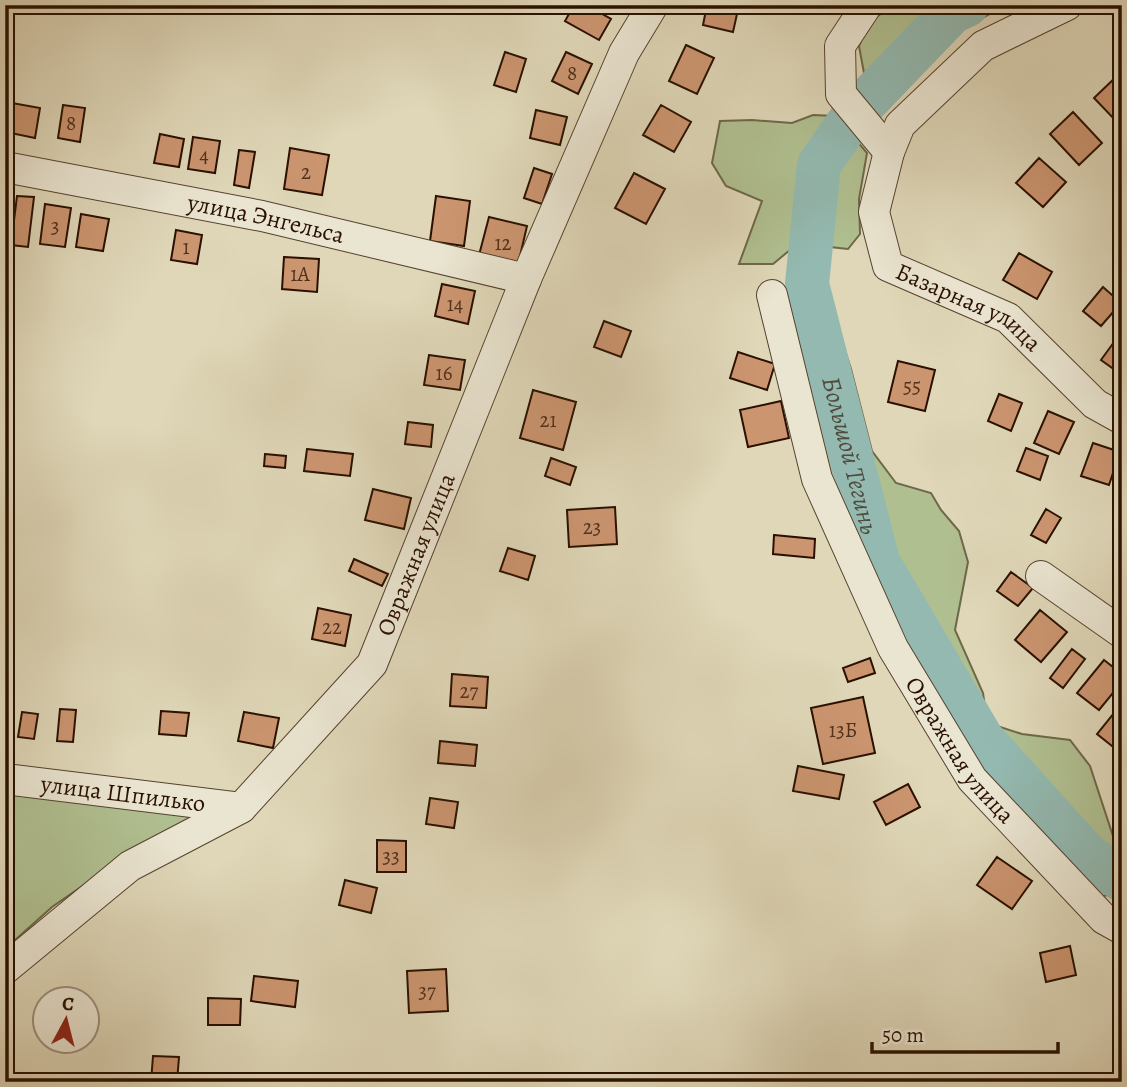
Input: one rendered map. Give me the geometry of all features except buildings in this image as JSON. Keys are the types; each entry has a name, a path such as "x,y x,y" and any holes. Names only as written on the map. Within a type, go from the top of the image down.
{"street":[{"name":"Овражная улица","path":"5,969 130,866 241,808 372,664 526,279 624,53 653,5"},
{"path":"867,5 840,46 841,94 889,151"},
{"name":"Базарная улица","path":"1068,5 983,46 900,125 889,151 874,212 888,266 1008,318 1095,404 1122,419"},
{"name":"улица Энгельса","path":"5,167 262,216 526,279"},
{"name":"Овражная улица","path":"772,295 817,479 893,648 972,779 1104,919 1122,929"},
{"path":"1041,576 1122,633"},
{"name":"улица Шпилько","path":"5,779 241,808"}],"green space":[{"path":"894,5 1006,5 951,35 916,71 866,84 859,46 869,22"},
{"path":"813,115 836,116 867,153 859,199 860,234 848,249 830,247 822,228 802,240 773,264 739,264 762,201 726,186 712,163 720,121 792,123"},
{"path":"804,298 812,332 842,341 872,451 896,483 931,493 959,531 968,562 955,630 983,693 986,714 946,705 931,691 820,468 785,301"},
{"path":"997,726 1022,734 1070,740 1090,766 1113,836 1122,841 1122,893 1097,897 982,780 981,757"},
{"path":"5,791 197,817 104,871 52,907 5,949"}],"waterway":[{"name":"Большой Тегинь","path":"967,5 952,12 855,113 819,165 807,284 878,562 982,739 1086,854 1122,880"}]}
